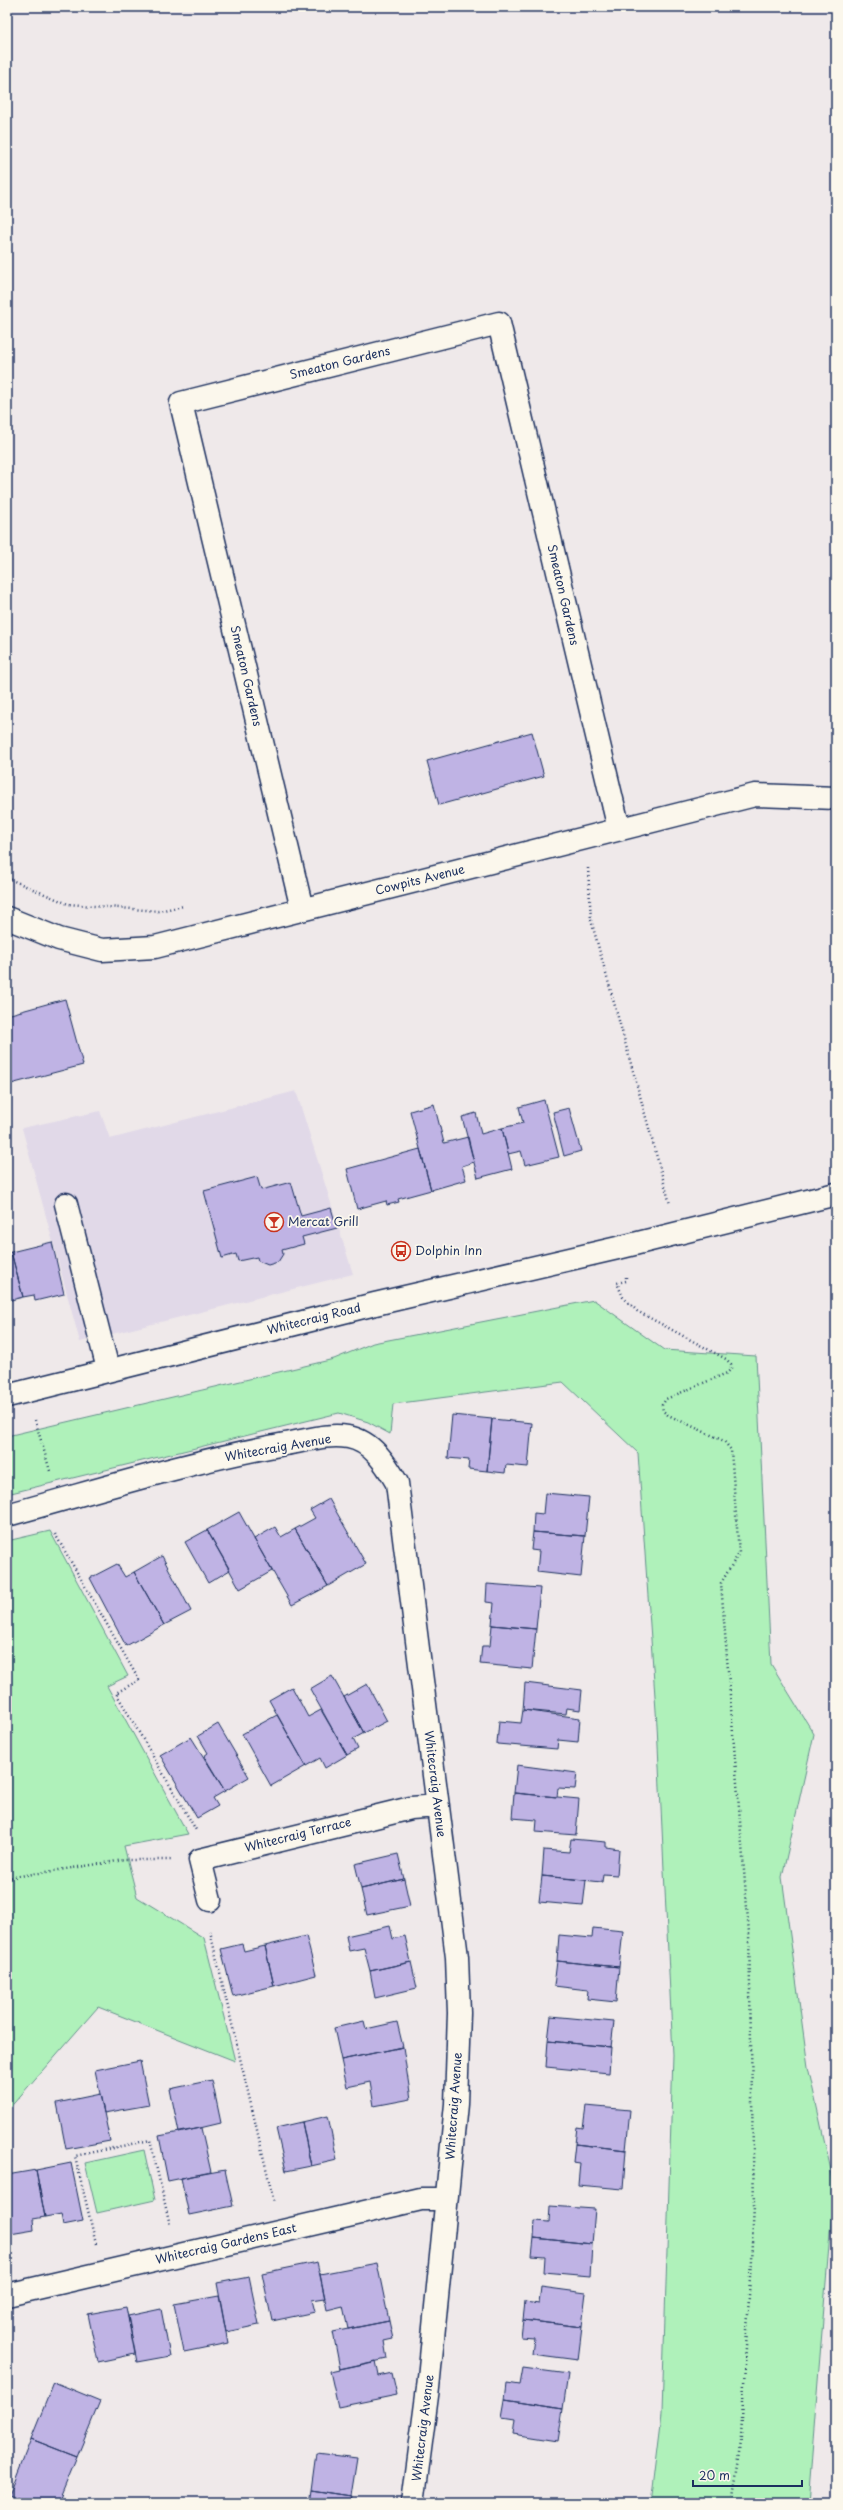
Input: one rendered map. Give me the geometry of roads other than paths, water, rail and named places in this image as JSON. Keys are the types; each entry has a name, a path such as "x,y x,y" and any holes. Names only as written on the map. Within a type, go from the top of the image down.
{"street":[{"name":"Smeaton Gardens","path":"302,909 181,403 500,323 619,829"},
{"name":"Cowpits Avenue","path":"7,918 59,939 102,950 155,947 755,795 836,798"},
{"name":"Whitecraig Road","path":"16,1394 374,1304 622,1247 836,1194"},
{"path":"66,1204 108,1370"},
{"name":"Whitecraig Avenue","path":"7,1515 249,1451 326,1437 349,1437 371,1448 385,1461 397,1483 457,1957 459,2013 456,2104 428,2388 413,2503"},
{"name":"Whitecraig Terrace","path":"210,1900 200,1860 411,1808 438,1806"},
{"name":"Whitecraig Gardens East","path":"7,2295 421,2199 446,2199"}],"place":[{"name":"Mercat Grill","path":"274,1222"},
{"name":"Dolphin Inn","path":"401,1251"}]}
